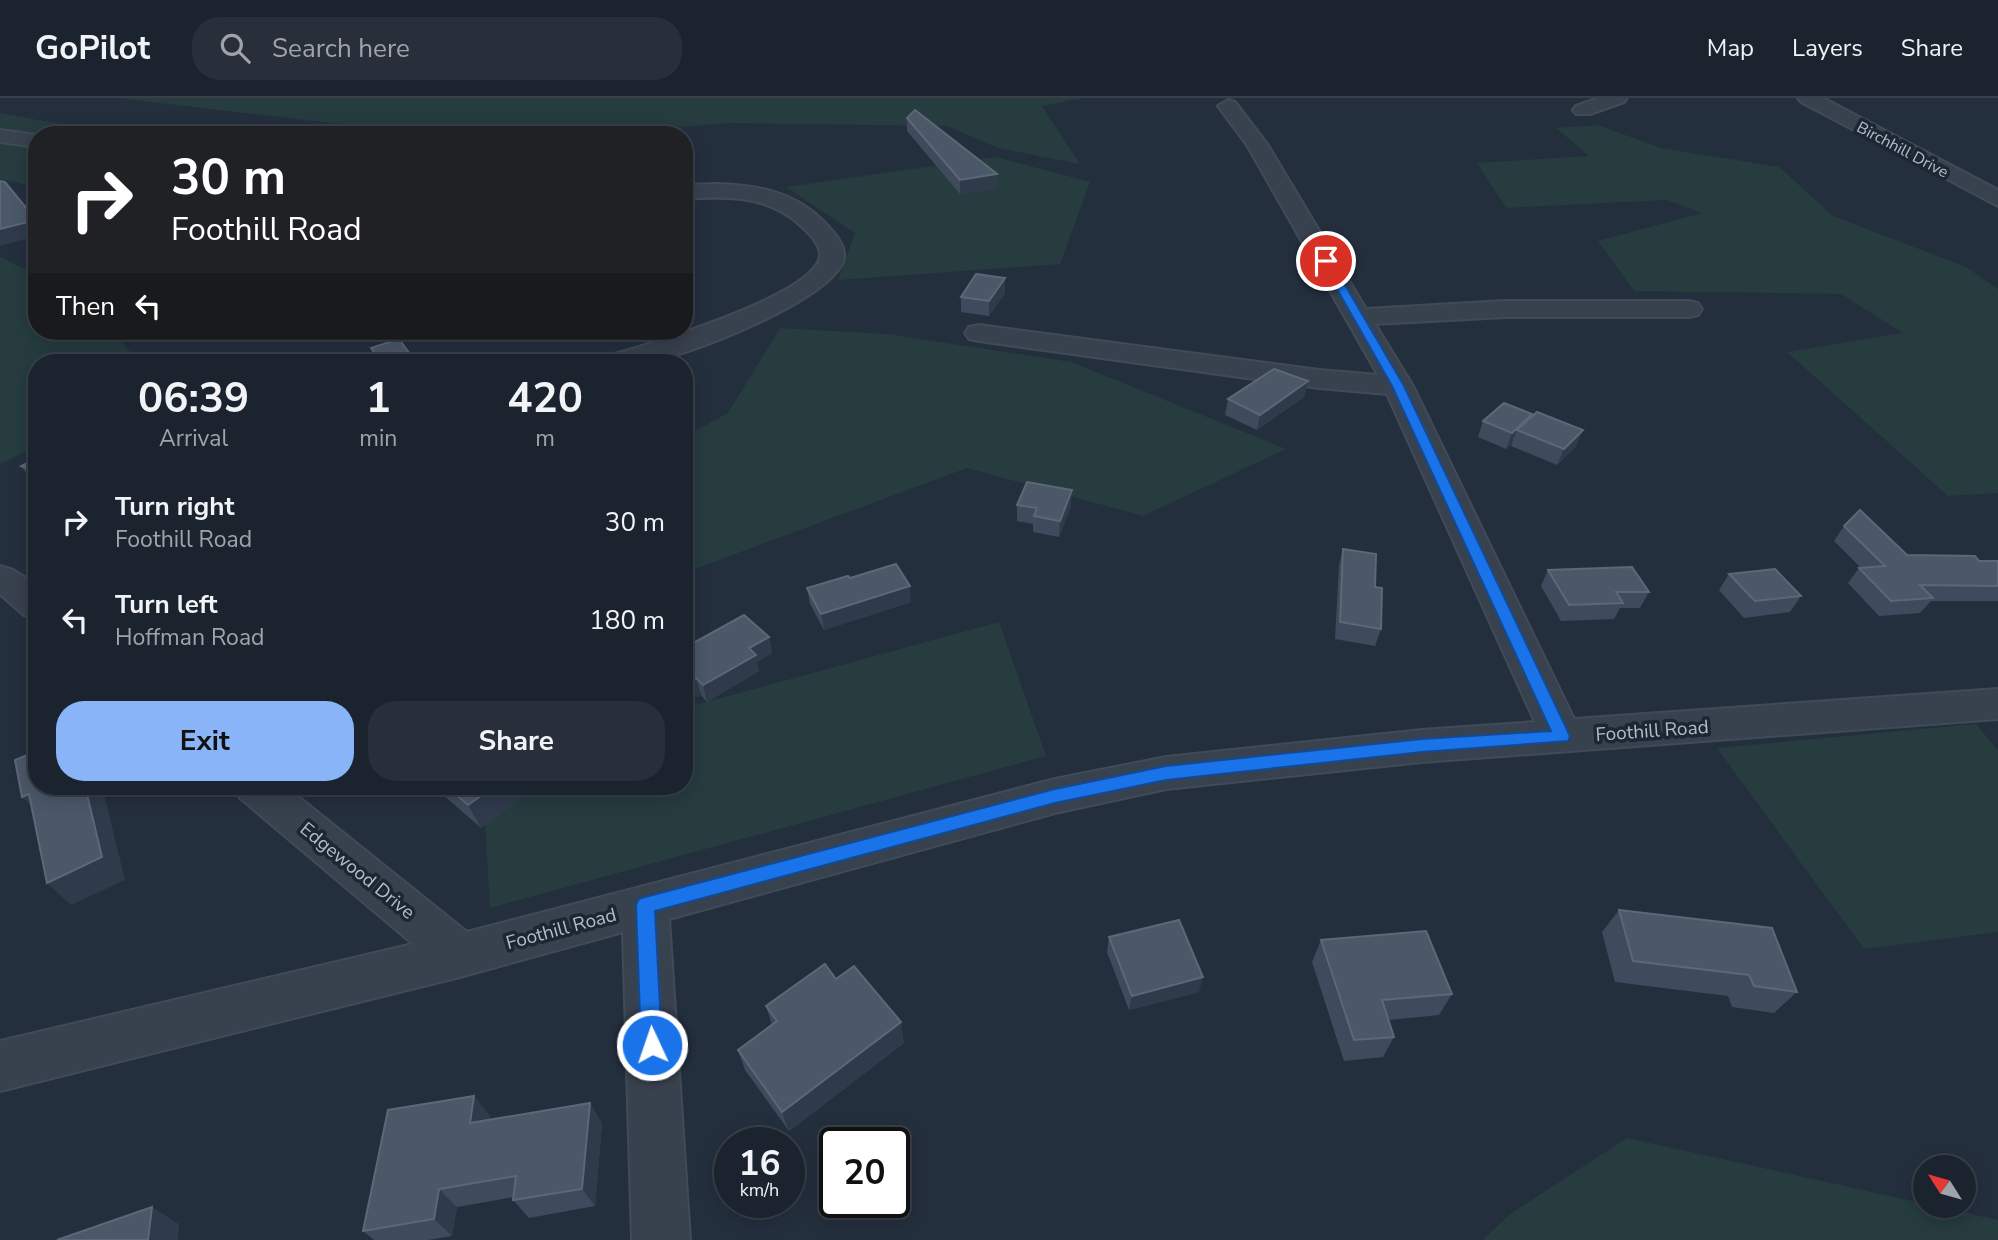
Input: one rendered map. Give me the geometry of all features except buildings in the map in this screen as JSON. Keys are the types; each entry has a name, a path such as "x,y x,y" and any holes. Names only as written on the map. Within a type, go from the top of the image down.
{"street":[{"path":"1584,110 1616,98"},
{"name":"Birchhill Drive","path":"1808,98 1998,199"},
{"path":"1228,106 1257,144 1398,386 1562,736"},
{"path":"0,136 28,140"},
{"path":"693,192 734,191 758,194 785,202 798,209 830,245 831,261 826,271 814,282 784,301 741,320 693,336"},
{"path":"1358,317 1505,309 1689,309"},
{"path":"979,333 1319,379 1398,386"},
{"path":"641,354 682,340"},
{"path":"0,578 28,598"},
{"name":"Foothill Road","path":"0,1066 460,955 1055,796 1166,773 1422,746 1998,704"},
{"name":"Edgewood Drive","path":"266,795 460,955"},
{"path":"645,905 661,1240"}],"green space":[{"path":"117,98 1083,98 1042,106 1080,164 998,148 947,126 730,123 692,126 358,126"},
{"path":"0,113 71,126 28,126 28,185 0,179"},
{"path":"1598,125 1661,148 1779,167 1833,216 1966,267 1998,289 1998,493 1948,496 1787,352 1903,333 1841,294 1634,291 1598,241 1702,213 1667,200 1506,208 1477,163 1589,156 1556,128"},
{"path":"996,157 1090,182 1060,264 838,280 855,233 786,187"},
{"path":"0,257 28,271 28,340 120,340 132,354 28,354 28,450 0,464"},
{"path":"780,328 888,334 1071,362 1286,449 1143,516 967,468 693,570 693,432 728,413"},
{"path":"999,622 1046,756 490,908 484,795 693,795 693,706"},
{"path":"1976,724 1998,750 1998,932 1864,949 1717,748"},
{"path":"1627,1138 1913,1201 1913,1218 1976,1218 1976,1215 1998,1220 1998,1240 1483,1240 1510,1214"}],"route":[{"path":"652,1045 645,905 1055,796 1166,773 1422,746 1562,736 1398,386 1326,261"}]}
